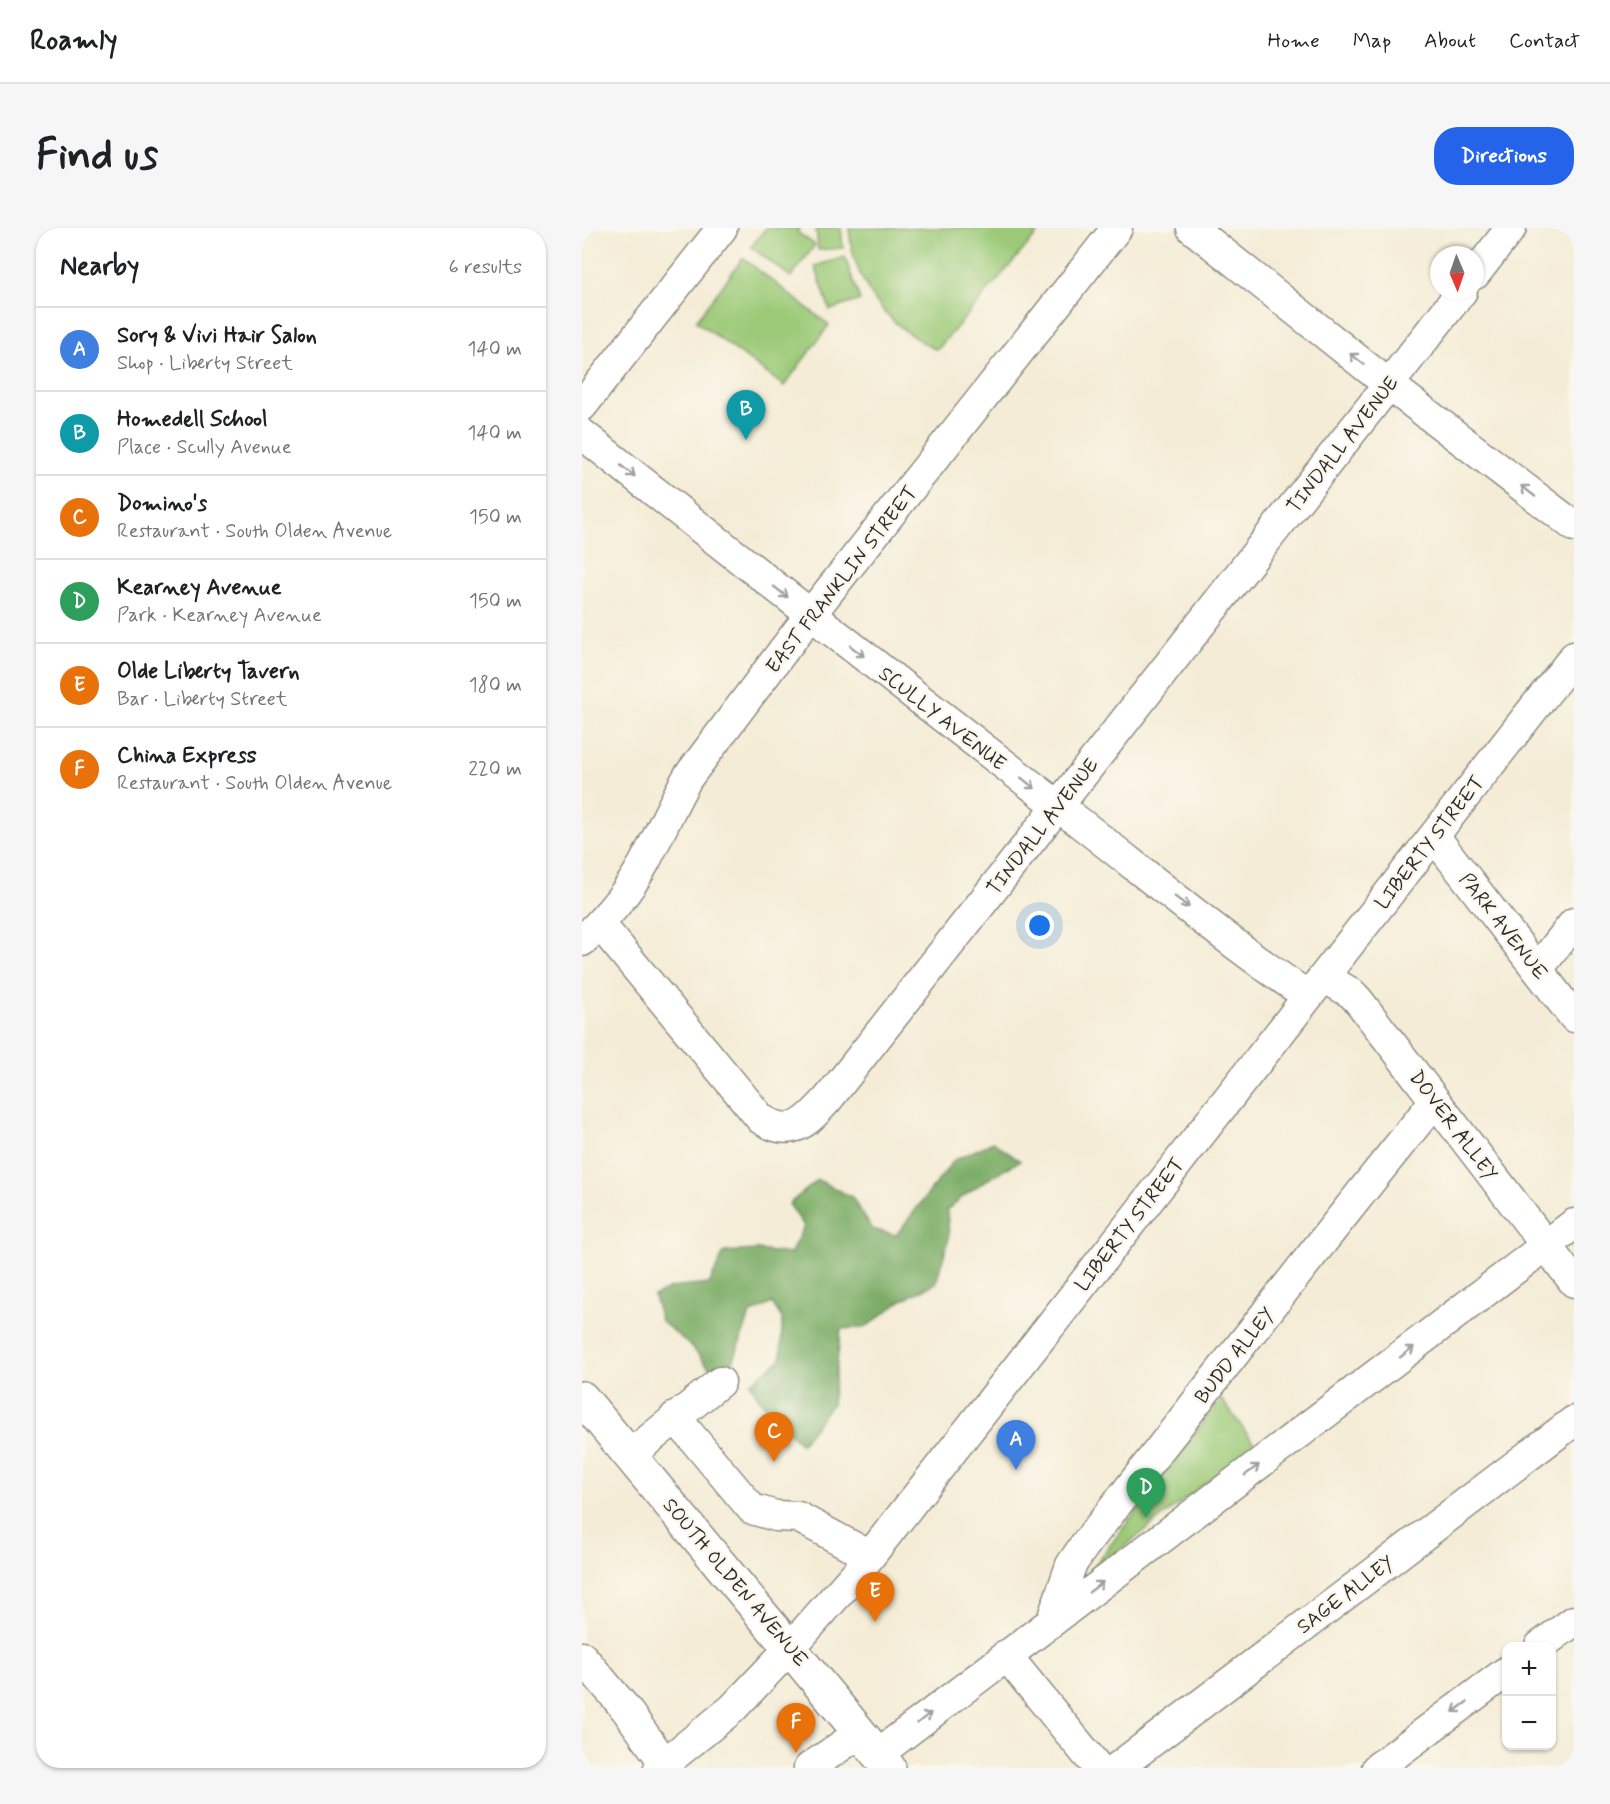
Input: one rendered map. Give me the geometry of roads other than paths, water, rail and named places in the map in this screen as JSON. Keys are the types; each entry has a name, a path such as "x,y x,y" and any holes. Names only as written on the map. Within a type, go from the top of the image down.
{"main road":[{"name":"SOUTH OLDEN AVENUE","path":"582,1398 876,1752"}],"street":[{"path":"582,406 722,228"},
{"name":"EAST FRANKLIN STREET","path":"591,932 642,867 688,777 810,615 1117,228"},
{"path":"1192,228 1388,384 1574,526"},
{"path":"1484,262 1511,228"},
{"name":"TINDALL AVENUE","path":"591,932 761,1119 772,1126 787,1129 808,1121 828,1099 1455,300"},
{"name":"SCULLY AVENUE","path":"582,434 810,615 1275,974 1316,987"},
{"name":"LIBERTY STREET","path":"664,1767 732,1709 790,1648 870,1556 1574,657"},
{"name":"PARK AVENUE","path":"1434,836 1574,1017"},
{"path":"1538,969 1574,924"},
{"name":"DOVER ALLEY","path":"1316,987 1351,993 1358,1000 1574,1282"},
{"name":"BUDD ALLEY","path":"1052,1620 1071,1565 1084,1546 1330,1230 1435,1101"},
{"path":"809,1768 876,1752 1574,1224"},
{"path":"630,1455 720,1382"},
{"path":"675,1417 752,1509 776,1516 798,1517 870,1556"},
{"name":"SAGE ALLEY","path":"1117,1768 1574,1421"},
{"path":"1546,1642 1574,1620"},
{"path":"1006,1655 1098,1768"},
{"path":"582,1657 625,1708 664,1767"},
{"path":"1377,1768 1502,1675"}],"place":[{"name":"Homedell School","path":"746,440"},
{"name":"Domino's","path":"774,1462"},
{"name":"Sory & Vivi Hair Salon","path":"1016,1470"},
{"name":"Kearney Avenue","path":"1146,1518"},
{"name":"Olde Liberty Tavern","path":"875,1622"},
{"name":"China Express","path":"796,1753"}]}
